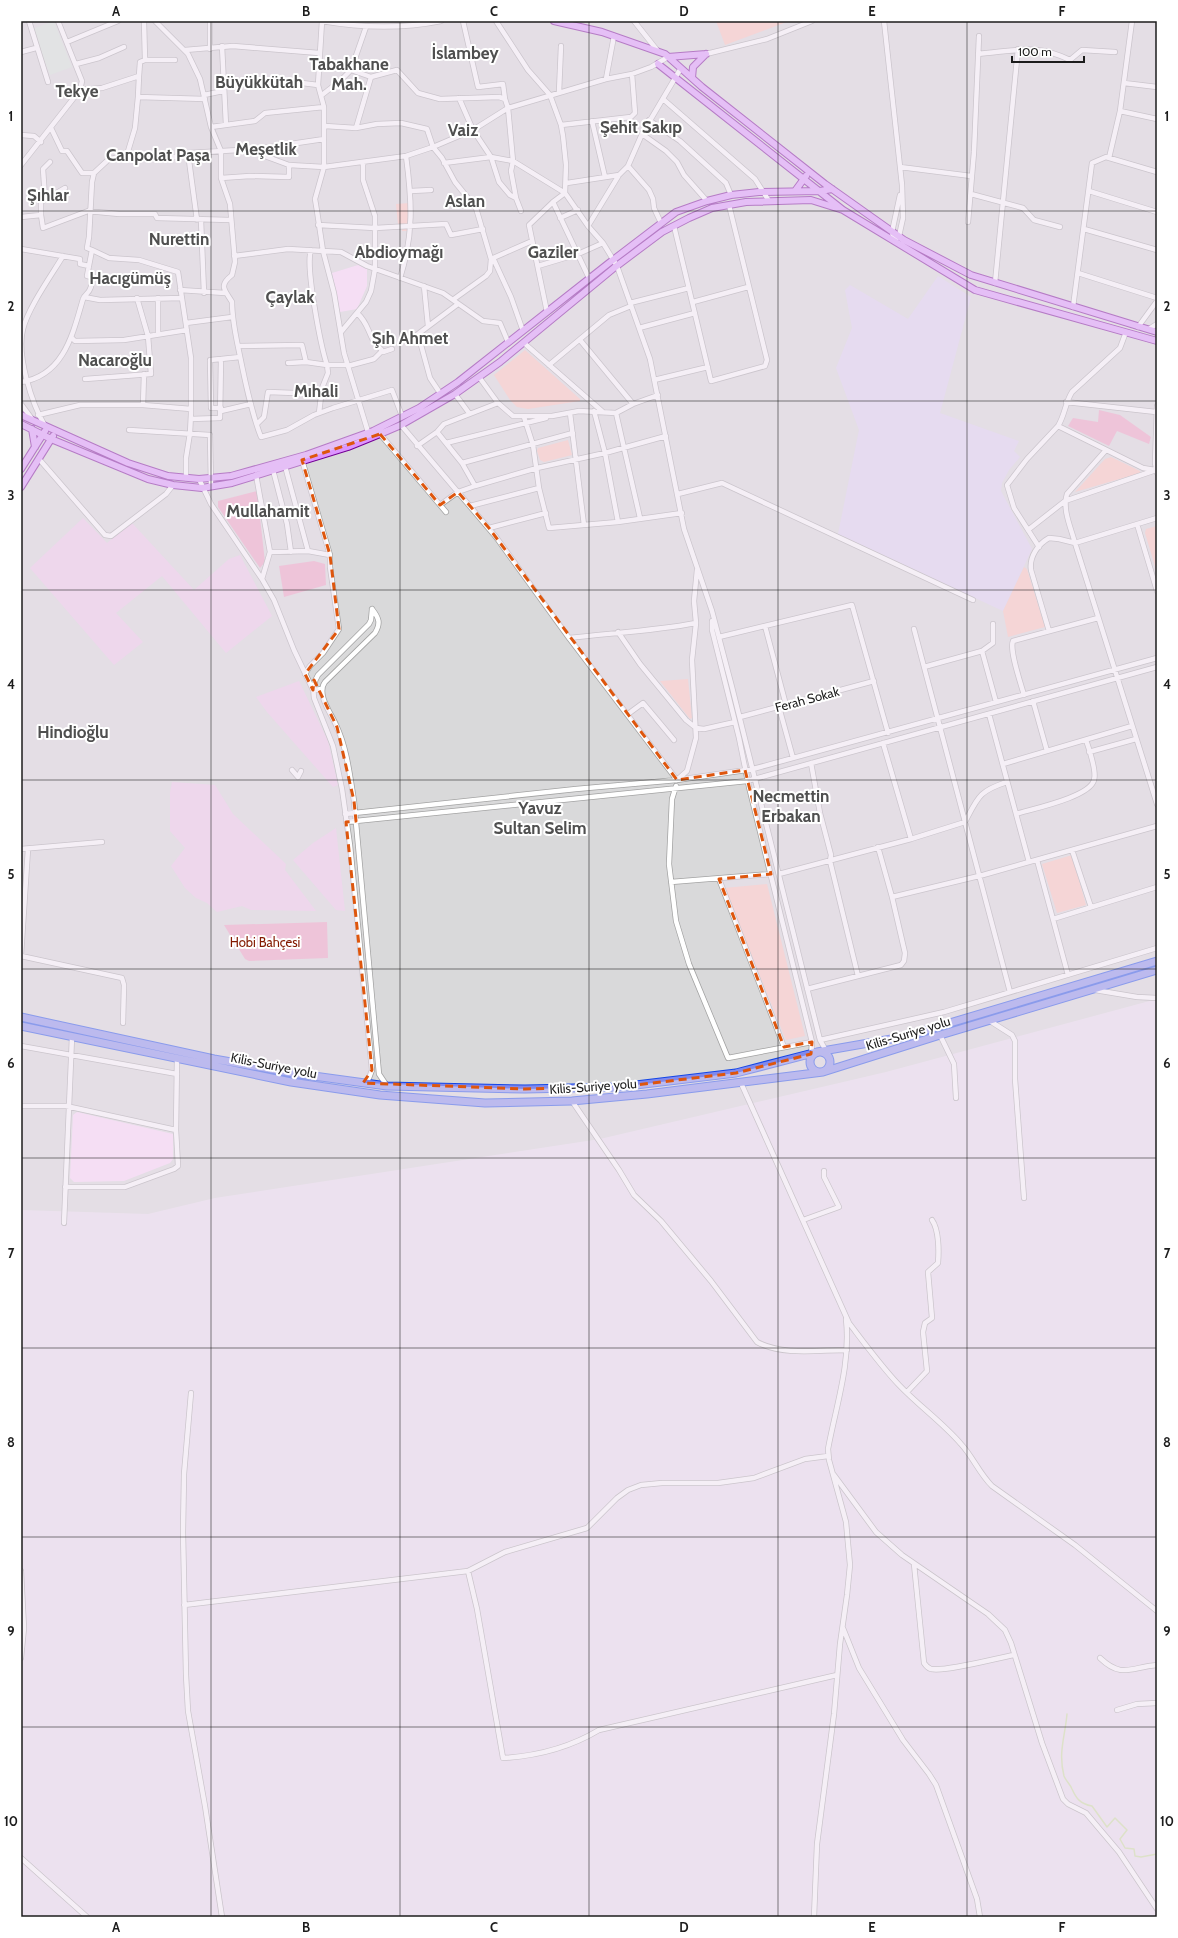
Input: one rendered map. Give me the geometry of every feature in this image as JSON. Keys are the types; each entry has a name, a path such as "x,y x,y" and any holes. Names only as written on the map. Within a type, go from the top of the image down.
{"highway":[{"path":"21,1017 214,1059 299,1074 387,1086 525,1089 619,1088 736,1073 813,1055 827,1054 903,1037 1157,961"},
{"name":"Kilis-Suriye yolu","path":"21,1026 291,1082 380,1095 485,1103 572,1100 646,1094 823,1072 940,1035 1157,970"},
{"path":"813,1055 812,1068 817,1072 823,1072 830,1066 827,1054"}],"main road":[{"path":"554,21 614,36 657,50 668,57 809,172 892,232 971,275 1157,332"},
{"path":"668,57 706,54"},
{"path":"692,78 693,67 706,54"},
{"path":"658,64 844,210 975,290 1157,341"},
{"path":"795,191 809,172"},
{"path":"21,415 37,424 128,463 168,476 199,480 231,476 306,455 368,432 418,408 458,382 589,278 676,212 707,201 731,195 763,192 820,191 832,189"},
{"path":"806,200 820,191"},
{"path":"21,424 51,439 148,479 173,485 202,488 232,483 302,460 348,447 401,425 455,394 479,377 524,343 617,266 662,232 712,208 746,202 806,200 844,210"},
{"path":"21,469 46,428"},
{"path":"32,429 35,447"},
{"path":"21,487 55,432"},
{"path":"45,450 60,442"}],"street":[{"path":"29,21 36,48 48,82"},
{"path":"21,166 80,90 82,81 58,21"},
{"path":"67,42 118,21"},
{"path":"144,21 145,60"},
{"path":"155,21 185,50 193,62 204,97 211,127 221,151 221,178 230,204 230,220 234,256 232,274 226,280 224,293"},
{"path":"210,21 210,49"},
{"path":"368,432 357,400 348,365 334,293 323,251 315,199 324,167 324,107 322,95 318,85 322,21 377,27 422,25 441,21"},
{"path":"376,21 377,27"},
{"path":"463,21 478,87 503,84 508,108 513,161 511,171 516,198 521,211"},
{"path":"496,21 528,70 550,95 561,125 566,165 567,183 565,193 553,202 529,226 547,312"},
{"path":"634,21 657,50"},
{"path":"706,54 767,39 812,21"},
{"path":"884,21 902,185 903,218 899,236 894,241"},
{"path":"1109,158 1120,111 1132,21"},
{"path":"322,95 351,70 366,27"},
{"path":"606,79 614,36"},
{"path":"968,222 974,152 979,36"},
{"path":"185,50 210,49 222,46 319,53"},
{"path":"222,46 226,125"},
{"path":"559,92 562,46"},
{"path":"76,64 99,58 124,47"},
{"path":"21,52 36,48"},
{"path":"978,54 1018,49 1054,52 1070,60 1082,50 1115,52"},
{"path":"995,283 1018,49"},
{"path":"257,149 262,155 289,165 324,167 406,156 433,147 473,130 508,108 606,79 632,74 658,64 668,57"},
{"path":"126,158 135,128 140,62 145,60 175,60"},
{"path":"588,226 619,175 628,166 649,120 681,68"},
{"path":"351,70 372,77 397,70 418,93 440,99 499,97 505,99"},
{"path":"561,125 592,120 631,117 635,113 632,74"},
{"path":"80,90 102,88 139,76"},
{"path":"356,128 372,77"},
{"path":"225,86 258,80 286,80 318,85"},
{"path":"1124,83 1157,87"},
{"path":"138,97 204,97 223,91 225,86"},
{"path":"459,98 473,130 491,156 499,182 510,195 516,198"},
{"path":"663,99 755,179 769,201"},
{"path":"211,127 255,121 265,113 324,107"},
{"path":"1120,111 1157,120"},
{"path":"592,120 605,177"},
{"path":"649,120 680,141 726,183 731,195"},
{"path":"325,126 356,128 377,124 401,123 427,129 433,147 442,158 458,187 476,208 492,258 511,297 523,331"},
{"path":"51,128 62,151 67,150 78,169 82,173 94,173"},
{"path":"642,134 666,151 677,162 684,175 707,201"},
{"path":"21,135 34,136 41,142"},
{"path":"186,478 186,458 191,419 191,358 178,272 139,260 109,258 87,248 94,173 108,160 126,158 168,160 188,153 257,149 324,139"},
{"path":"188,153 199,220 204,293"},
{"path":"400,278 405,262 411,227 411,191 406,156"},
{"path":"444,163 491,156 513,161 565,193 588,226 603,243 617,266 650,360 684,529 712,611 756,779 778,874 820,1040 827,1054"},
{"path":"1072,307 1078,273 1092,163 1106,157 1157,172"},
{"path":"45,198 43,169 50,162"},
{"path":"341,332 366,302 371,291 375,269 376,216 363,180 363,162"},
{"path":"221,178 250,176 289,177 289,165"},
{"path":"628,166 650,190 654,199 654,208 661,223"},
{"path":"900,166 971,176"},
{"path":"567,183 619,175"},
{"path":"894,241 892,232 902,185"},
{"path":"65,188 45,198 41,202 43,228 88,210 119,214 155,214 157,218 163,219 230,220"},
{"path":"411,191 431,190"},
{"path":"1089,191 1157,212"},
{"path":"971,194 1025,209 1036,221 1060,227"},
{"path":"553,202 589,278"},
{"path":"674,226 711,381 765,366 766,364 729,205"},
{"path":"560,218 578,210"},
{"path":"21,217 42,215"},
{"path":"318,225 375,228 446,224 451,235 483,229"},
{"path":"1084,229 1157,250"},
{"path":"492,258 532,242"},
{"path":"538,266 578,254 603,243"},
{"path":"21,249 69,256 80,259 80,264 89,266"},
{"path":"234,256 288,249 341,252 375,269 443,293 482,321 500,323 508,342"},
{"path":"21,382 28,381 49,370 58,361 72,338 84,297 90,290 92,277 87,276 92,250"},
{"path":"311,250 308,264 328,373 321,394 319,413"},
{"path":"46,428 38,415 21,356 22,329 31,310 63,256"},
{"path":"454,300 486,276 490,271 492,258"},
{"path":"1078,273 1157,299 1138,327"},
{"path":"424,286 428,326"},
{"path":"692,302 748,287"},
{"path":"549,365 609,315 631,304 689,288"},
{"path":"180,290 204,293 224,293 232,302 232,318 240,357 251,404 261,437 287,430 319,413 392,390 402,416"},
{"path":"84,297 100,300 182,298"},
{"path":"85,379 152,372 148,336 137,298"},
{"path":"158,298 158,334"},
{"path":"440,393 430,378 418,334 458,304"},
{"path":"357,312 366,322 373,340 382,351"},
{"path":"639,328 695,313"},
{"path":"186,323 232,318"},
{"path":"1149,329 1157,324"},
{"path":"72,338 75,341 124,340 187,330"},
{"path":"1039,547 1014,508 1007,485 1027,459 1058,426 1062,419 1066,402 1072,392 1120,348 1126,332"},
{"path":"580,340 633,404"},
{"path":"524,343 604,413"},
{"path":"238,346 302,345 306,362"},
{"path":"288,363 306,362 327,365 348,365 374,359 382,351 386,352 392,349"},
{"path":"240,357 210,360 211,408 221,410 251,404"},
{"path":"191,419 220,418 221,360"},
{"path":"654,380 708,367"},
{"path":"143,405 144,374"},
{"path":"479,377 498,403 513,416 552,416"},
{"path":"257,424 264,417 268,392 321,394"},
{"path":"455,394 469,413"},
{"path":"446,442 552,416 579,411 616,413 633,404 658,395"},
{"path":"1066,402 1156,412"},
{"path":"417,446 437,432 444,424 498,403"},
{"path":"21,404 37,424"},
{"path":"38,415 80,405 143,405 191,409"},
{"path":"1157,406 1155,463 1157,472"},
{"path":"594,411 605,453 618,522"},
{"path":"570,413 577,458 584,525"},
{"path":"616,413 640,518"},
{"path":"524,417 527,423 532,445 549,528 618,522 682,513"},
{"path":"401,425 417,446 489,528 569,638 677,780"},
{"path":"1058,426 1143,468 1157,472"},
{"path":"129,430 210,435 211,486"},
{"path":"437,432 462,463 476,486"},
{"path":"462,463 573,433"},
{"path":"380,434 446,512"},
{"path":"440,505 458,492 476,486 536,468 605,453 666,436"},
{"path":"1106,450 1072,488 1065,501 1075,543 1157,804"},
{"path":"39,459 105,535 111,536 166,494 173,485"},
{"path":"302,460 330,555 330,566 339,628 305,674"},
{"path":"285,466 308,551"},
{"path":"273,470 287,524 291,552"},
{"path":"1028,530 1065,501 1157,472"},
{"path":"256,475 270,552 262,579"},
{"path":"199,480 202,488 262,579 274,600 313,690"},
{"path":"678,494 722,483 973,600"},
{"path":"470,506 540,488"},
{"path":"489,528 546,513"},
{"path":"1050,631 1030,562 1035,551 1049,538 1059,538 1075,543 1157,518"},
{"path":"1137,524 1157,590"},
{"path":"270,552 308,551 330,555"},
{"path":"697,568 694,601 696,623 692,660 696,738 687,771 677,780 675,787 672,799 670,831 669,864 676,921 689,964 728,1058 812,1042"},
{"path":"719,637 852,605 888,732"},
{"path":"363,1083 369,1078 372,1070 345,814 333,746 314,698 313,690 315,680 318,675 369,624 372,609 377,616 378,627 375,633 325,682 322,689 322,696 337,727 346,755 356,821 379,1074 387,1086"},
{"path":"712,611 712,630 812,1042 813,1055"},
{"path":"1024,695 1011,645 1013,641 1098,618"},
{"path":"569,638 670,628 696,623"},
{"path":"924,667 982,651 993,643 993,624"},
{"path":"765,626 786,705"},
{"path":"914,629 1010,992"},
{"path":"618,632 640,664 686,720 696,728 704,729 735,722"},
{"path":"982,651 996,702"},
{"path":"345,814 576,789 677,780 753,769 1157,658"},
{"path":"346,822 675,787 748,781 1157,667"},
{"name":"Ferah Sokak","path":"740,717 874,681"},
{"path":"313,690 322,689"},
{"path":"1033,701 1047,751"},
{"path":"628,714 643,703 674,740"},
{"path":"779,707 793,758"},
{"path":"989,714 1029,862"},
{"path":"1003,764 1132,726"},
{"path":"1089,752 1136,739"},
{"path":"1016,814 1086,790 1095,778 1086,740"},
{"path":"883,743 911,839"},
{"path":"811,763 820,813 831,855 830,861 858,976"},
{"path":"292,770 298,777 300,770"},
{"path":"778,874 911,839 965,822 976,801 983,792 1007,782"},
{"path":"892,897 980,876 1157,826"},
{"path":"21,849 102,842"},
{"path":"807,989 901,965 904,961 905,953 892,897 878,848"},
{"path":"28,849 21,956 122,978 124,985 123,1023"},
{"path":"1072,850 1091,907"},
{"path":"1037,860 1068,975"},
{"path":"671,882 771,874"},
{"path":"719,879 784,1047"},
{"path":"1053,919 1157,887"},
{"path":"820,1040 944,1012 1157,948"},
{"path":"1094,989 1137,997 1157,998"},
{"path":"990,1020 1012,1035 1015,1041 1015,1078 1024,1198"},
{"path":"940,1035 954,1064 956,1098"},
{"path":"64,1223 72,1037"},
{"path":"21,1046 177,1074"},
{"path":"65,1187 125,1187 174,1169 178,1166 176,1130 177,1059"},
{"path":"741,1083 849,1323 863,1342 899,1385 962,1445 982,1475 992,1486 1075,1545 1157,1610"},
{"path":"572,1100 619,1170 634,1196 661,1221 711,1281 757,1342 767,1347 788,1350 846,1350"},
{"path":"21,1106 69,1107 176,1130"},
{"path":"803,1220 839,1207 824,1177 824,1171"},
{"path":"907,1392 927,1371 923,1332 925,1323 932,1318 928,1272 938,1263 936,1228 932,1220"},
{"path":"814,1917 817,1844 834,1714 850,1565 849,1547 842,1508 828,1456 846,1350 845,1314"},
{"path":"191,1393 184,1474 184,1605 188,1711 205,1806 222,1917"},
{"path":"184,1605 468,1570 505,1552 587,1528 617,1498 628,1490 641,1485 662,1483 718,1483 754,1478 779,1467 805,1459 828,1456"},
{"path":"832,1472 876,1532 902,1555 988,1614 1005,1630 1044,1749 1063,1799 1068,1804 1086,1813 1119,1852 1156,1907"},
{"path":"914,1564 924,1663 927,1667 932,1669 946,1669 1014,1655"},
{"path":"468,1570 477,1609 503,1758 538,1755 551,1749 564,1748 599,1730 837,1675"},
{"path":"21,1571 24,1628 21,1658"},
{"path":"843,1626 860,1668 903,1740 936,1785 977,1899 980,1917"},
{"path":"1100,1658 1109,1666 1126,1671 1157,1665"},
{"path":"1117,1710 1137,1704 1157,1703"},
{"path":"21,1858 87,1917"}],"highlighted area":[{"path":"380,434 440,505 458,492 489,528 677,780 745,770 771,874 719,879 784,1047 812,1042 811,1054 736,1073 619,1087 525,1089 363,1083 372,1070 346,822 356,821 354,801 337,727 314,680 313,690 305,674 339,629 330,555 302,460"}],"shaded area":[{"path":"21,21 1157,21 1157,999 886,1072 600,1139 215,1198 148,1214 21,1210"},
{"path":"54,21 72,67 50,75 32,29"},
{"path":"716,21 789,21 725,45"},
{"path":"409,203 409,231 402,231 401,224 398,225 396,204"},
{"path":"358,265 367,269 367,286 357,309 340,312 332,273"},
{"path":"938,276 971,297 940,413 1019,441 1014,451 1020,457 1009,470 1002,483 1001,491 1032,549 1003,611 838,534 859,430 836,368 852,328 845,290 850,285 908,319"},
{"path":"525,350 580,399 580,401 528,409 517,407 510,400 494,375"},
{"path":"568,440 572,455 544,462 540,460 537,451 538,448"},
{"path":"1111,457 1140,471 1140,473 1075,492 1105,459"},
{"path":"83,518 107,543 132,523 194,590 229,559 240,555 272,616 226,653 162,576 116,613 143,642 114,665 30,568"},
{"path":"1157,526 1157,573 1145,533 1146,529"},
{"path":"1024,567 1027,569 1045,627 1008,637 1003,611"},
{"path":"688,679 692,718 690,719 660,681"},
{"path":"299,681 328,741 338,785 333,787 267,712 256,697"},
{"path":"172,782 215,785 233,814 286,864 285,870 316,911 251,910 242,906 217,912 207,903 196,898 185,888 171,866 185,848 170,831 170,793"},
{"path":"336,828 345,911 336,910 293,860 313,843"},
{"path":"1072,855 1086,905 1057,913 1042,864"},
{"path":"767,884 805,1036 786,1040 724,888"},
{"path":"77,1112 173,1134 173,1159 170,1163 124,1181 74,1182 70,1178 73,1115"}],"green space":[{"path":"1099,410 1120,415 1151,437 1149,444 1117,431 1109,446 1068,426 1073,418 1098,422"},
{"path":"257,491 265,562 260,568 218,507 218,501"},
{"path":"314,561 325,564 326,585 284,597 279,566"},
{"name":"Hobi Bahçesi","path":"327,922 328,958 249,961 245,959 224,925"}],"waterway":[{"path":"1067,1714 1062,1752 1062,1767 1064,1776 1075,1795 1081,1802 1092,1806 1107,1827 1115,1818 1127,1830 1120,1839 1125,1848 1134,1849 1135,1856 1141,1857 1157,1854"}],"district":[{"name":"İslambey","path":"465,53"},
{"name":"Tabakhane Mah.","path":"349,74"},
{"name":"Büyükkütah","path":"259,82"},
{"name":"Tekye","path":"77,91"},
{"name":"Şehit Sakıp","path":"641,127"},
{"name":"Vaiz","path":"463,130"},
{"name":"Meşetlik","path":"266,149"},
{"name":"Canpolat Paşa","path":"158,155"},
{"name":"Şıhlar","path":"48,195"},
{"name":"Aslan","path":"465,201"},
{"name":"Nurettin","path":"179,239"},
{"name":"Abdioymağı","path":"399,252"},
{"name":"Gaziler","path":"553,252"},
{"name":"Hacıgümüş","path":"130,278"},
{"name":"Çaylak","path":"290,297"},
{"name":"Şıh Ahmet","path":"410,338"},
{"name":"Nacaroğlu","path":"115,360"},
{"name":"Mıhali","path":"316,391"},
{"name":"Mullahamit","path":"268,511"},
{"name":"Hindioğlu","path":"73,732"},
{"name":"Necmettin Erbakan","path":"791,806"},
{"name":"Yavuz Sultan Selim","path":"540,818"}]}
